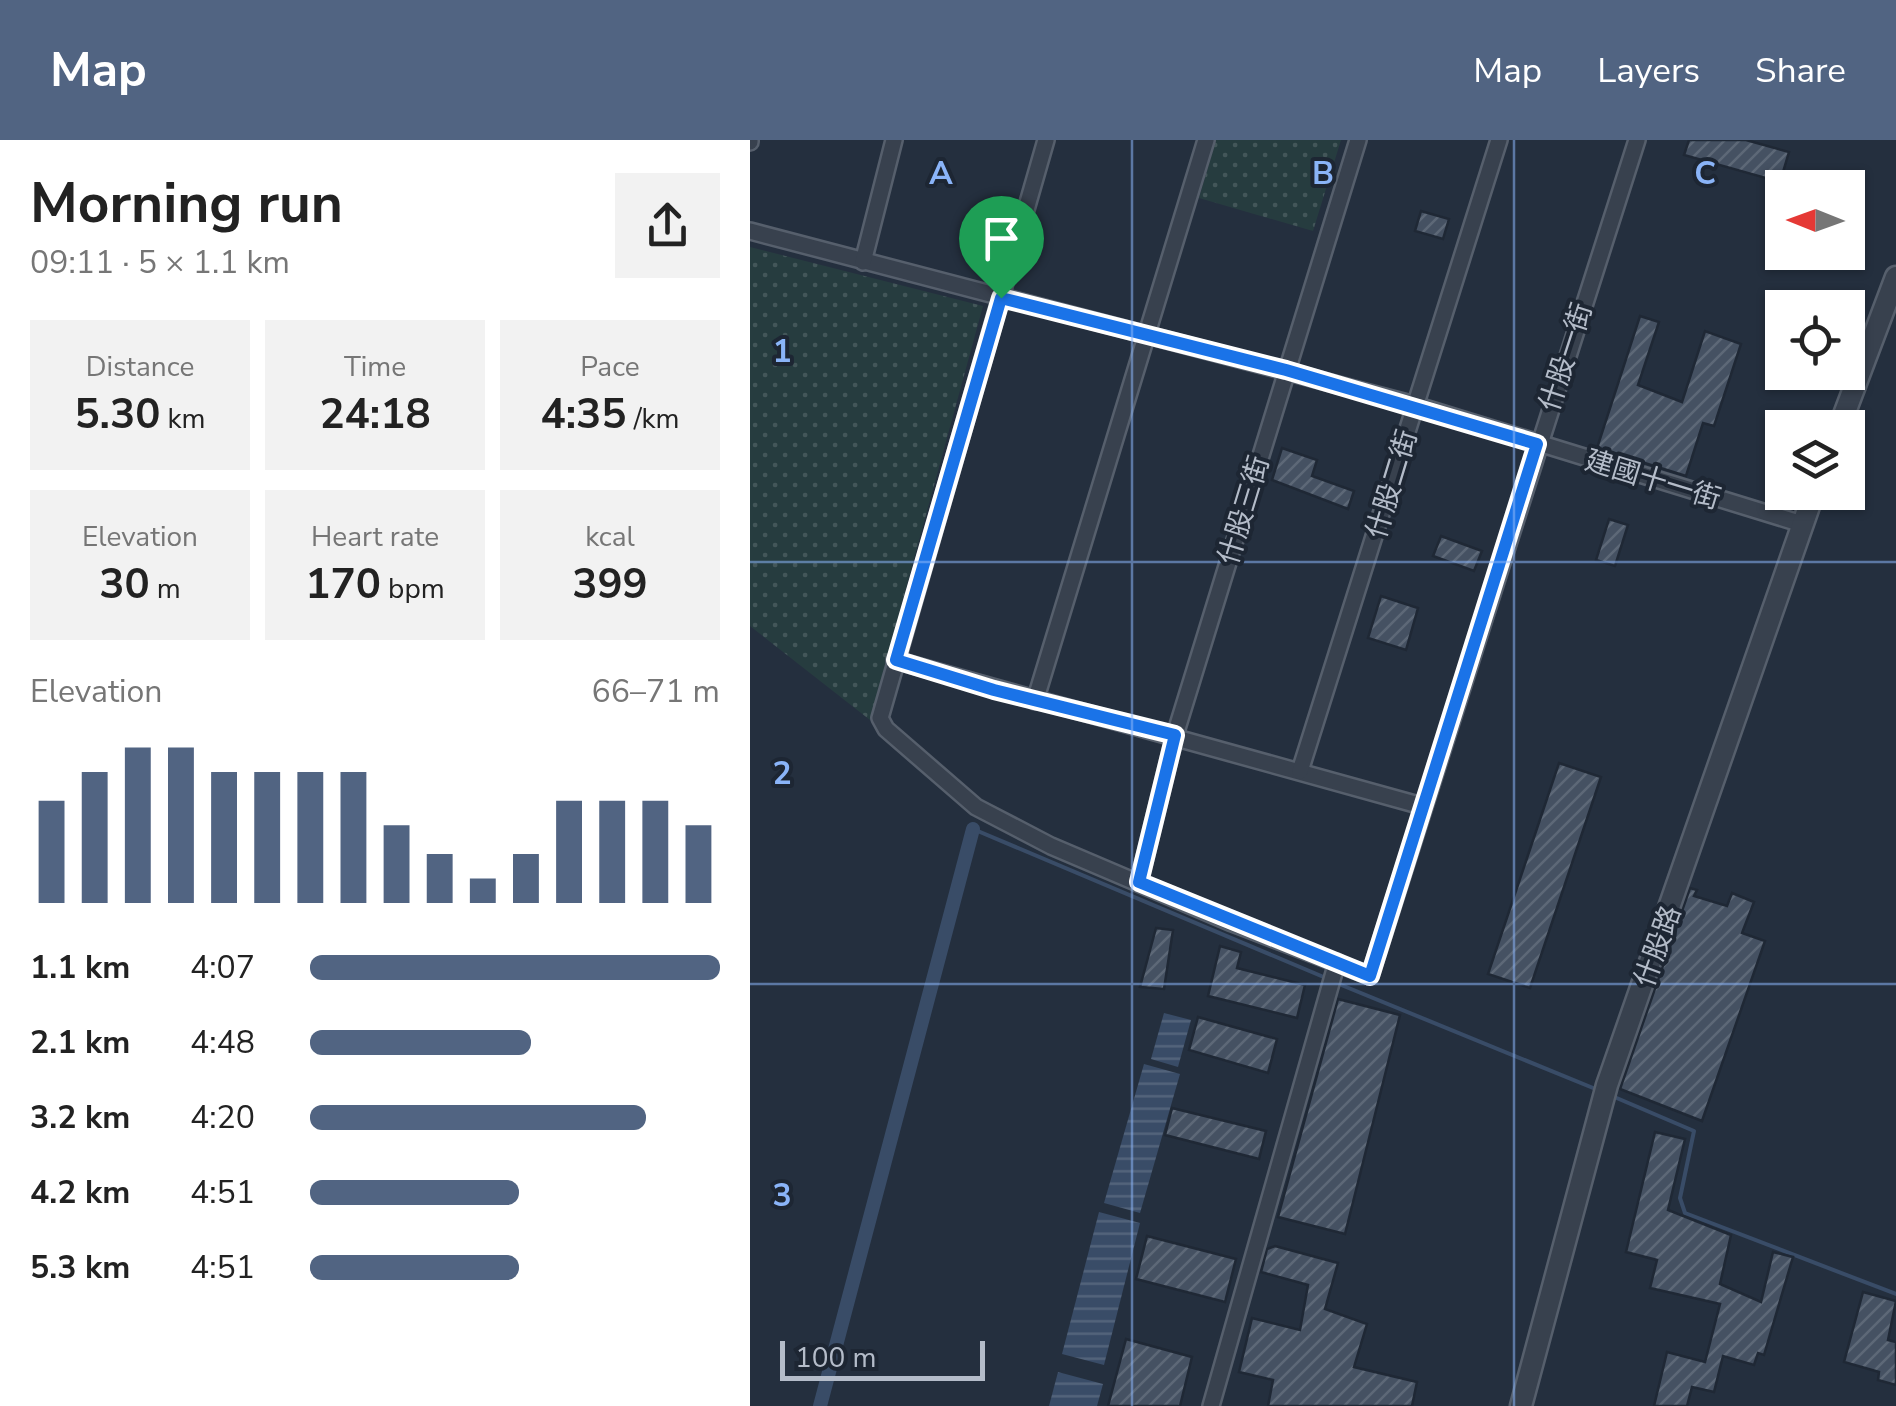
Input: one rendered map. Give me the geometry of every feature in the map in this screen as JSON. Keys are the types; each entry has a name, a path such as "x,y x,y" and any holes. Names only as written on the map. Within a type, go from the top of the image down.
{"street":[{"path":"863,262 894,140"},
{"path":"1046,140 880,718 886,729 976,807 1051,846 1337,962 1211,1406"},
{"path":"1036,701 1206,140"},
{"name":"什股三街","path":"1139,882 1175,735 1358,140"},
{"name":"什股二街","path":"1300,771 1500,140"},
{"name":"什股一街","path":"1337,962 1370,976 1636,140"},
{"name":"建國十一街","path":"750,231 1416,406 1802,524"},
{"path":"1846,410 1896,277"},
{"name":"什股路","path":"1521,1406 1607,1085 1710,801 1807,510"},
{"path":"896,660 1422,806"}],"green space":[{"path":"1216,140 1341,140 1313,231 1199,198"},
{"path":"750,247 983,306 870,720 750,626"}],"water":[{"path":"1164,1013 1191,1020 1178,1067 1151,1059"},
{"path":"1144,1064 1180,1074 1140,1213 1104,1203"},
{"path":"1099,1212 1140,1223 1104,1365 1062,1354"},
{"path":"1058,1372 1103,1384 1097,1406 1049,1406"}],"building":[{"path":"1689,140 1746,140 1789,152 1784,170 1765,170 1765,178 1684,155"},
{"path":"1421,211 1449,219 1443,239 1415,231"},
{"path":"1640,316 1659,322 1638,385 1682,402 1705,331 1741,344 1714,426 1703,423 1686,476 1597,448"},
{"path":"1282,448 1317,460 1312,476 1354,491 1348,509 1272,480"},
{"path":"1609,519 1628,525 1615,566 1596,560"},
{"path":"1441,536 1482,551 1474,571 1433,556"},
{"path":"1381,596 1418,608 1406,650 1368,638"},
{"path":"1559,763 1601,777 1530,988 1488,974"},
{"path":"1690,888 1697,890 1694,896 1727,906 1732,893 1754,902 1742,933 1765,941 1702,1121 1620,1089"},
{"path":"1156,928 1173,930 1164,989 1140,987"},
{"path":"1220,946 1241,952 1237,968 1305,985 1297,1018 1208,996"},
{"path":"1338,999 1400,1015 1345,1234 1278,1217"},
{"path":"1198,1017 1277,1039 1268,1073 1189,1050"},
{"path":"1172,1108 1266,1131 1259,1159 1165,1135"},
{"path":"1655,1132 1685,1139 1668,1210 1731,1235 1720,1284 1761,1302 1773,1252 1793,1257 1764,1355 1758,1353 1754,1365 1723,1356 1714,1392 1692,1387 1687,1406 1654,1406 1667,1352 1705,1362 1720,1304 1650,1288 1657,1260 1626,1252"},
{"path":"1147,1236 1236,1259 1225,1302 1136,1279"},
{"path":"1275,1246 1338,1263 1325,1309 1367,1324 1354,1367 1417,1382 1412,1406 1268,1406 1273,1380 1239,1372 1252,1318 1300,1330 1308,1285 1261,1272 1267,1249"},
{"path":"1863,1292 1896,1301 1888,1340 1896,1342 1896,1385 1878,1380 1879,1372 1844,1362"},
{"path":"1126,1339 1192,1357 1180,1406 1108,1406"}],"waterway":[{"path":"973,829 1326,978"},
{"path":"820,1406 973,829"},
{"path":"1334,982 1598,1090"},
{"path":"1612,1096 1694,1131 1680,1198 1685,1213 1896,1294"}],"route":[{"path":"1001,298 1146,338 1286,370 1537,444 1370,976 1139,882 1175,735 994,690 896,660 1001,298"}]}
